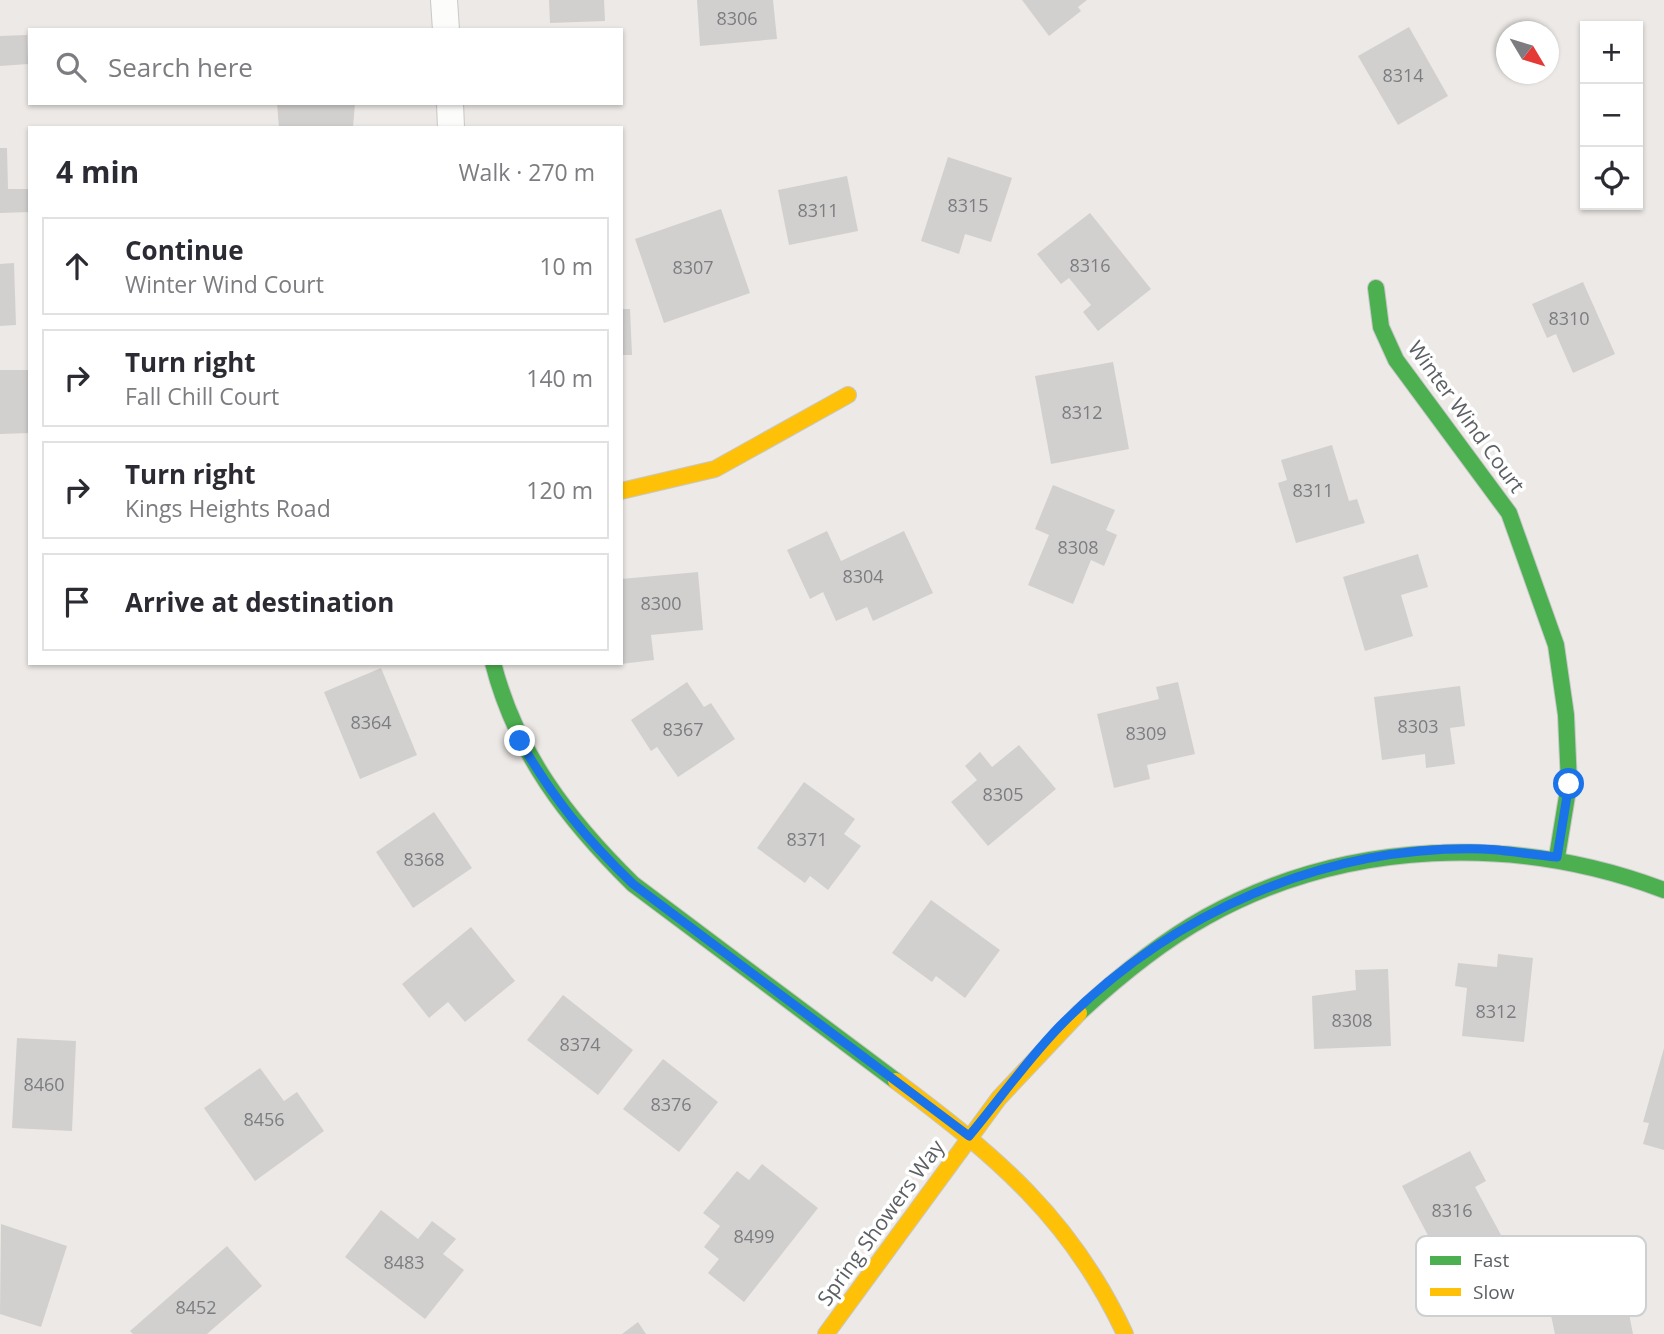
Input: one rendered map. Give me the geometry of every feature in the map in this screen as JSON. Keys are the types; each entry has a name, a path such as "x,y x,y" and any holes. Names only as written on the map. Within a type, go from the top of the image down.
{"street":[{"path":"444,0 446,28"},
{"path":"450,105 451,126"},
{"name":"Winter Wind Court","path":"1376,288 1381,327 1396,360 1509,513 1535,576 1556,645 1566,715 1569,784 1557,857"},
{"path":"623,491 715,469 848,395"},
{"path":"493,665 497,683 520,741 549,792 587,840 633,884 969,1136 1032,1194 1072,1241 1104,1289 1125,1334"},
{"name":"Spring Showers Way","path":"826,1334 969,1136 1059,1027 1112,978 1164,940 1224,905 1303,874 1363,860 1433,851 1484,849 1557,857 1606,869 1664,890"}],"building":[{"path":"549,0 604,0 605,21 550,23"},
{"path":"697,0 773,0 777,39 700,46"},
{"path":"1022,0 1087,0 1078,7 1081,11 1049,36"},
{"path":"1409,27 1448,96 1398,125 1358,56"},
{"path":"27,35 28,64 0,66 0,36"},
{"path":"277,105 355,105 353,126 279,126"},
{"path":"0,148 7,148 8,189 28,189 28,212 0,213"},
{"path":"948,157 1012,178 991,242 965,234 959,254 921,241"},
{"path":"847,176 858,231 789,245 778,190"},
{"path":"721,209 750,293 664,323 635,239"},
{"path":"1090,213 1151,289 1098,331 1083,312 1091,305 1069,278 1061,284 1037,254"},
{"path":"14,263 16,325 0,326 0,264"},
{"path":"1583,282 1615,354 1573,373 1556,334 1547,338 1532,304"},
{"path":"623,309 630,309 632,355 623,355"},
{"path":"1113,362 1129,449 1051,464 1035,376"},
{"path":"0,370 28,370 28,433 0,434"},
{"path":"1332,445 1349,501 1357,499 1365,523 1296,543 1278,483 1287,480 1281,460"},
{"path":"1053,485 1115,510 1106,530 1117,535 1104,566 1091,560 1073,604 1028,585 1049,535 1035,529"},
{"path":"827,531 841,561 904,531 933,593 873,621 867,607 836,621 823,592 810,599 787,550"},
{"path":"1418,554 1428,587 1401,595 1413,636 1365,651 1343,577"},
{"path":"698,572 703,630 651,635 654,660 623,664 623,579"},
{"path":"381,668 417,755 360,779 324,692"},
{"path":"687,682 704,707 711,703 735,739 678,777 657,747 651,751 631,720"},
{"path":"1178,682 1195,754 1147,765 1150,779 1114,788 1097,714 1159,699 1156,687"},
{"path":"1460,686 1465,726 1450,728 1455,764 1426,768 1425,754 1382,760 1374,697"},
{"path":"1019,745 1056,789 988,846 951,802 977,780 965,766 980,752 992,767"},
{"path":"804,782 855,819 844,834 861,846 828,890 810,876 805,883 757,848"},
{"path":"434,812 472,868 413,908 376,852"},
{"path":"931,900 1000,950 965,998 936,976 932,982 892,953"},
{"path":"471,927 515,981 465,1022 448,1002 429,1018 402,984"},
{"path":"1498,954 1533,958 1524,1042 1462,1036 1467,988 1455,986 1458,963 1497,967"},
{"path":"1388,969 1391,1046 1314,1049 1312,996 1356,990 1355,970"},
{"path":"563,995 633,1050 598,1095 527,1040"},
{"path":"17,1038 76,1041 72,1131 12,1128"},
{"path":"1664,1048 1664,1150 1643,1144 1649,1123 1643,1122"},
{"path":"663,1059 718,1102 679,1152 623,1109"},
{"path":"260,1068 284,1101 297,1092 324,1131 255,1181 204,1108"},
{"path":"1470,1151 1486,1181 1475,1187 1501,1235 1428,1236 1402,1186"},
{"path":"762,1164 818,1208 744,1302 708,1273 719,1259 704,1247 720,1226 703,1213 737,1171 749,1180"},
{"path":"381,1210 418,1239 432,1221 456,1239 443,1254 464,1270 425,1319 345,1257"},
{"path":"1,1224 67,1246 41,1327 0,1314"},
{"path":"227,1246 262,1286 207,1334 133,1334 130,1331"},
{"path":"1551,1316 1630,1316 1633,1334 1555,1334"},
{"path":"638,1322 646,1334 622,1334"}],"traffic: fast":[{"path":"1376,288 1381,327 1396,360 1509,513 1556,645 1566,715 1569,784 1557,857"},
{"path":"494,665 503,696 530,756 566,810 609,860 633,884 896,1081"},
{"path":"1079,1013 1140,961 1206,917 1260,891 1316,872 1373,859 1432,853 1491,853 1550,860 1608,872 1664,890"}],"traffic: slow":[{"path":"623,491 715,469 848,395"},
{"path":"826,1334 999,1098 1079,1013"},
{"path":"896,1081 966,1136 1028,1192 1080,1256 1104,1293 1125,1334"}],"route":[{"path":"520,741 549,792 587,840 633,884 969,1136 1059,1027 1112,978 1164,940 1224,905 1303,874 1363,860 1433,851 1484,849 1557,857 1569,784"}]}
